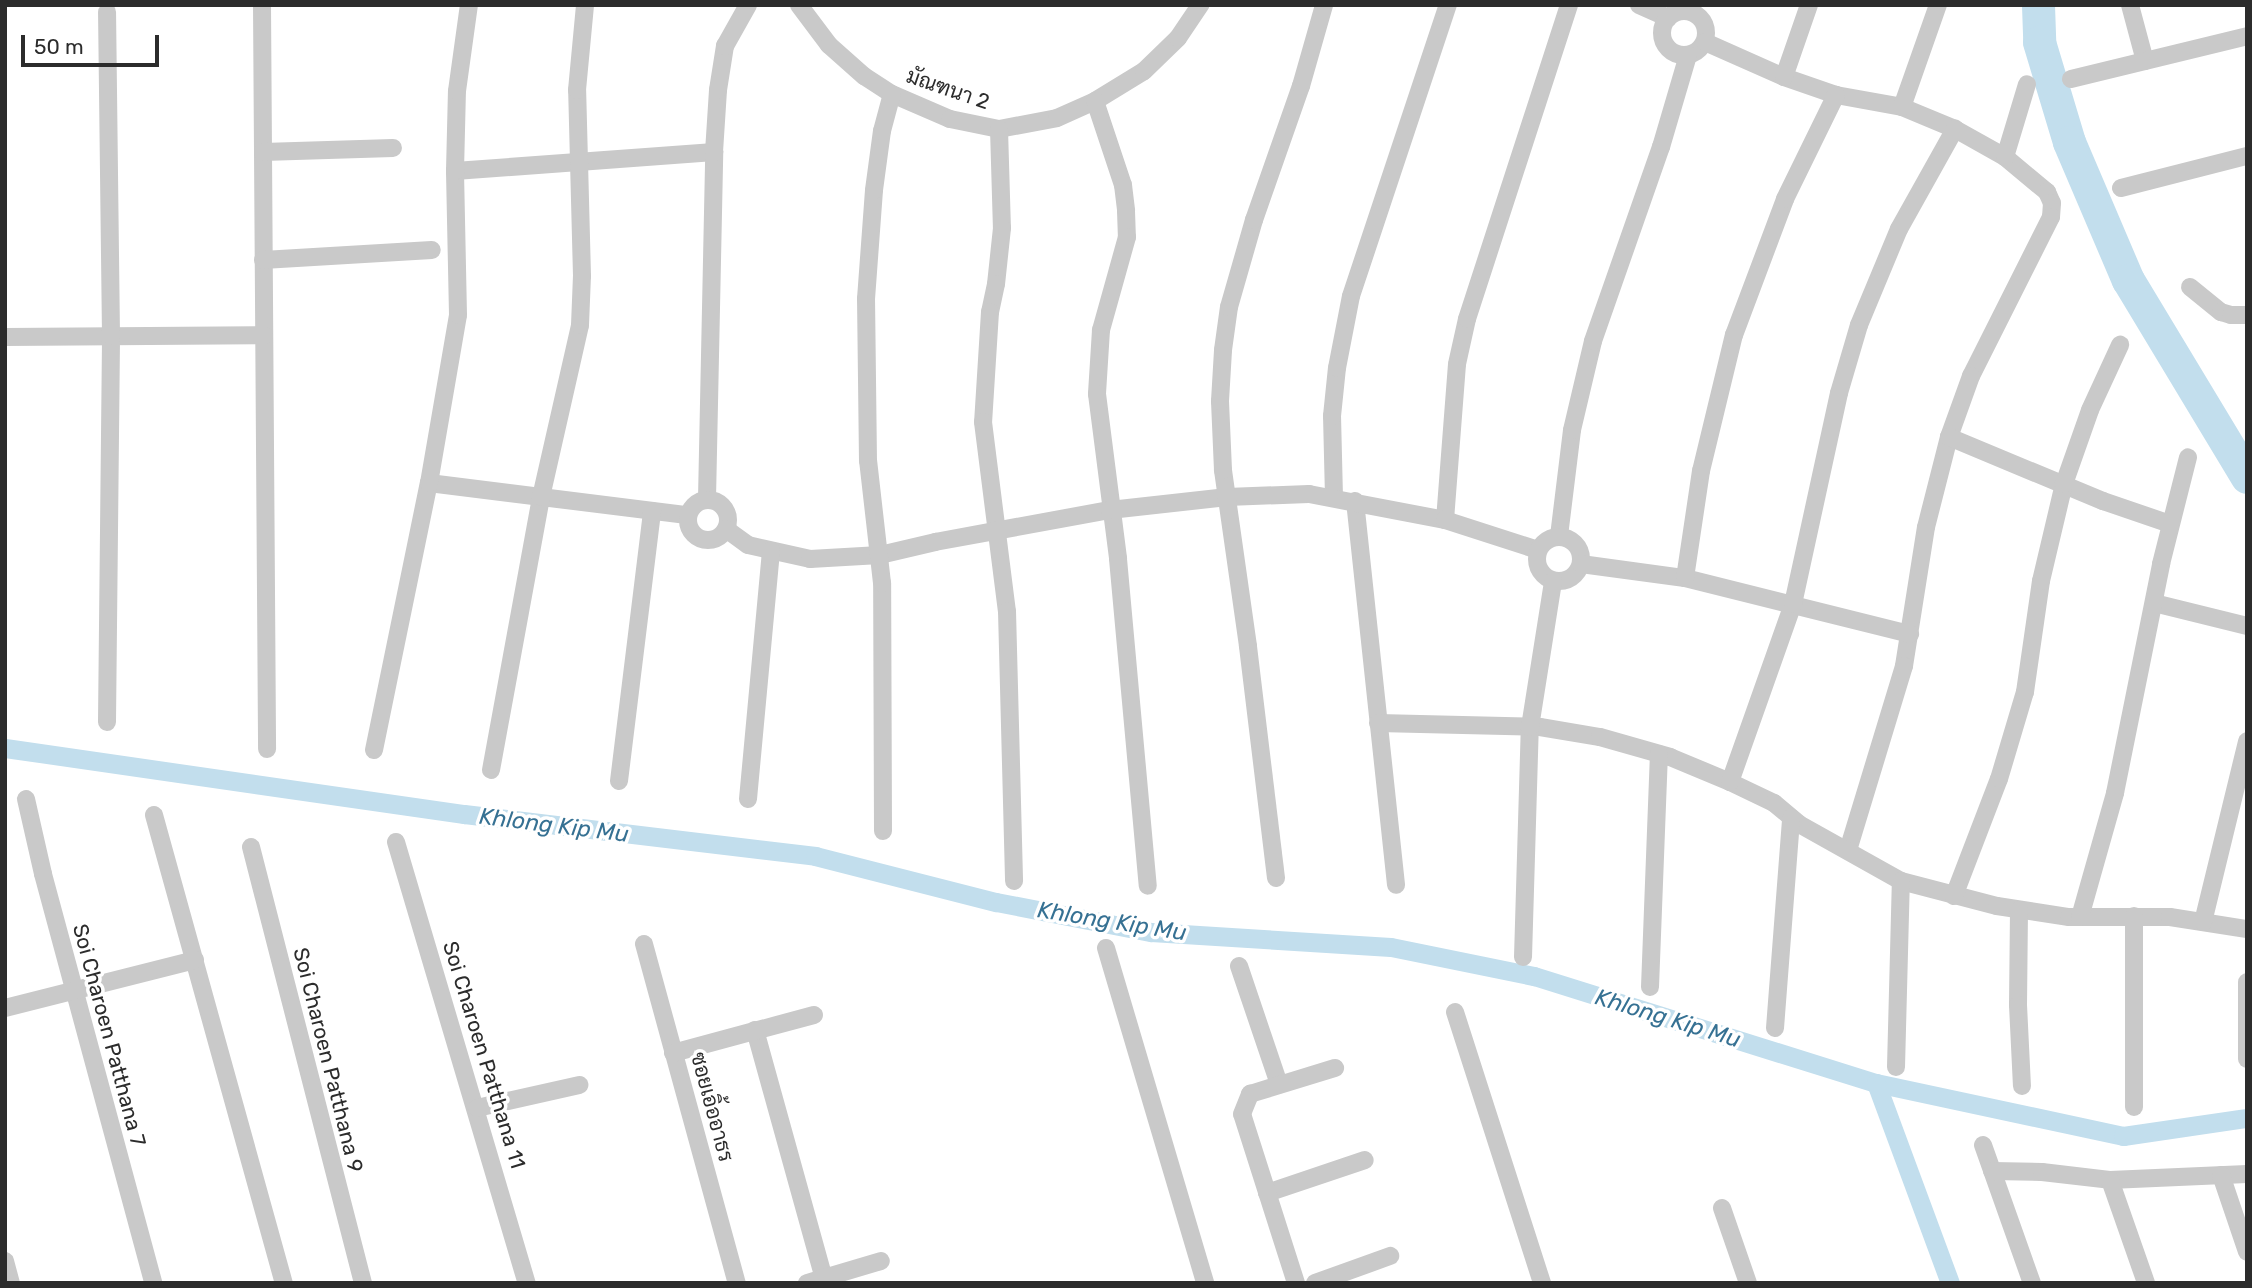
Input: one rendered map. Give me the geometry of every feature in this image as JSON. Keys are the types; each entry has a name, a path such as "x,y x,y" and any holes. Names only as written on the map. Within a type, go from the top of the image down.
{"street":[{"path":"262,5 267,749"},
{"path":"374,750 429,483 458,315 455,171 457,91 470,5"},
{"path":"491,770 541,497 580,325 582,276 577,90 585,5"},
{"path":"707,499 714,152 725,46 748,5"},
{"name":"มัณฑนา 2","path":"799,5 829,45 864,76 892,94 950,119 999,129 1057,118 1095,101 1144,71 1178,38 1200,5"},
{"path":"1276,878 1227,497 1220,401 1229,307 1254,220 1301,86 1324,5"},
{"path":"1334,498 1332,416 1337,368 1351,296 1448,5"},
{"path":"1446,520 1457,364 1467,319 1569,5"},
{"path":"1639,5 1668,18"},
{"path":"1784,77 1808,5"},
{"path":"1902,107 1938,5"},
{"path":"2130,5 2145,61"},
{"path":"1688,55 1671,51 1665,44 1663,26 1668,18 1680,11 1695,9 1705,25 1705,42"},
{"path":"107,12 111,336 107,722"},
{"path":"2071,79 2247,36"},
{"path":"1705,42 1784,77 1836,95 1902,107 1955,129 2005,157 2047,192 2052,203 2051,217 1971,376 1949,437 1926,527 1904,666 1848,850"},
{"path":"1559,536 1572,430 1593,341 1661,147 1688,55 1705,42"},
{"path":"2005,157 2027,85"},
{"path":"883,831 880,555 868,461 866,299 874,190 892,94"},
{"path":"1685,578 1701,471 1734,335 1786,198 1836,95"},
{"path":"1095,101 1120,173 1126,211 1127,237 1101,330 1097,363 1098,416 1119,572 1148,886"},
{"path":"999,129 1002,228 990,312 984,422 990,491 999,531 1007,611 1014,881"},
{"path":"1730,782 1793,604 1833,419 1859,326 1899,229 1955,129"},
{"path":"263,152 393,148"},
{"path":"455,171 714,152"},
{"path":"2122,188 2247,156"},
{"path":"264,260 432,250"},
{"path":"2190,287 2221,312 2231,316 2247,315"},
{"path":"5,337 264,335"},
{"path":"1954,895 1999,779 2025,692 2041,581 2064,484 2090,410 2120,345"},
{"path":"1949,437 2103,501 2170,524"},
{"path":"2080,917 2115,793 2170,524 2188,457"},
{"path":"429,483 687,515"},
{"path":"726,529 748,545 810,559 880,555 1110,510 1227,497 1309,494 1446,520 1538,550"},
{"path":"707,499 722,505 727,513 726,529 721,536 705,540 691,532 687,515 698,501 707,499"},
{"path":"1355,501 1396,885"},
{"path":"619,781 652,511"},
{"path":"1559,536 1576,545 1581,564 1570,579 1553,581 1538,569 1538,550 1546,540 1559,536"},
{"path":"748,799 771,551"},
{"path":"1581,564 1685,578 1910,634"},
{"path":"1523,957 1530,727 1553,581"},
{"path":"2154,603 2247,626"},
{"path":"1378,723 1530,727 1600,737 1659,754 1774,803 1791,818 1901,881 2019,910 2080,917 2134,916 2247,929"},
{"path":"2203,922 2247,741"},
{"path":"1650,986 1659,754"},
{"name":"Soi Charoen Patthana 7","path":"26,799 74,991 153,1283"},
{"path":"154,815 284,1283"},
{"path":"1775,1028 1791,818"},
{"name":"Soi Charoen Patthana 11","path":"396,842 527,1283"},
{"name":"Soi Charoen Patthana 9","path":"251,847 363,1283"},
{"path":"1896,1067 1901,881"},
{"path":"2019,910 2018,1005 2022,1086"},
{"path":"2134,916 2134,1108"},
{"name":"ซอยเอิ้ออาธร","path":"644,944 737,1283"},
{"path":"1106,948 1205,1283"},
{"path":"5,1008 195,960"},
{"path":"1239,966 1279,1084"},
{"path":"2247,982 2244,1034 2247,1059"},
{"path":"1455,1012 1542,1283"},
{"path":"673,1053 814,1015"},
{"path":"755,1030 819,1281 881,1261"},
{"path":"1296,1283 1242,1114 1250,1094 1335,1068"},
{"path":"477,1108 579,1085"},
{"path":"1983,1145 2032,1283"},
{"path":"1267,1194 1365,1160"},
{"path":"1992,1171 2042,1172 2110,1180 2247,1174"},
{"path":"2221,1175 2247,1251"},
{"path":"2110,1180 2146,1283"},
{"path":"1722,1208 1748,1283"},
{"path":"1315,1283 1390,1256"},
{"path":"5,1261 11,1283"}],"waterway":[{"path":"2038,5 2039,42 2069,142 2128,280 2247,477"},
{"name":"Khlong Kip Mu","path":"5,748 464,814 815,856 996,902 1151,932 1391,947 1534,976 1876,1083 2123,1136 2247,1118"},
{"path":"1876,1083 1950,1283"}]}
